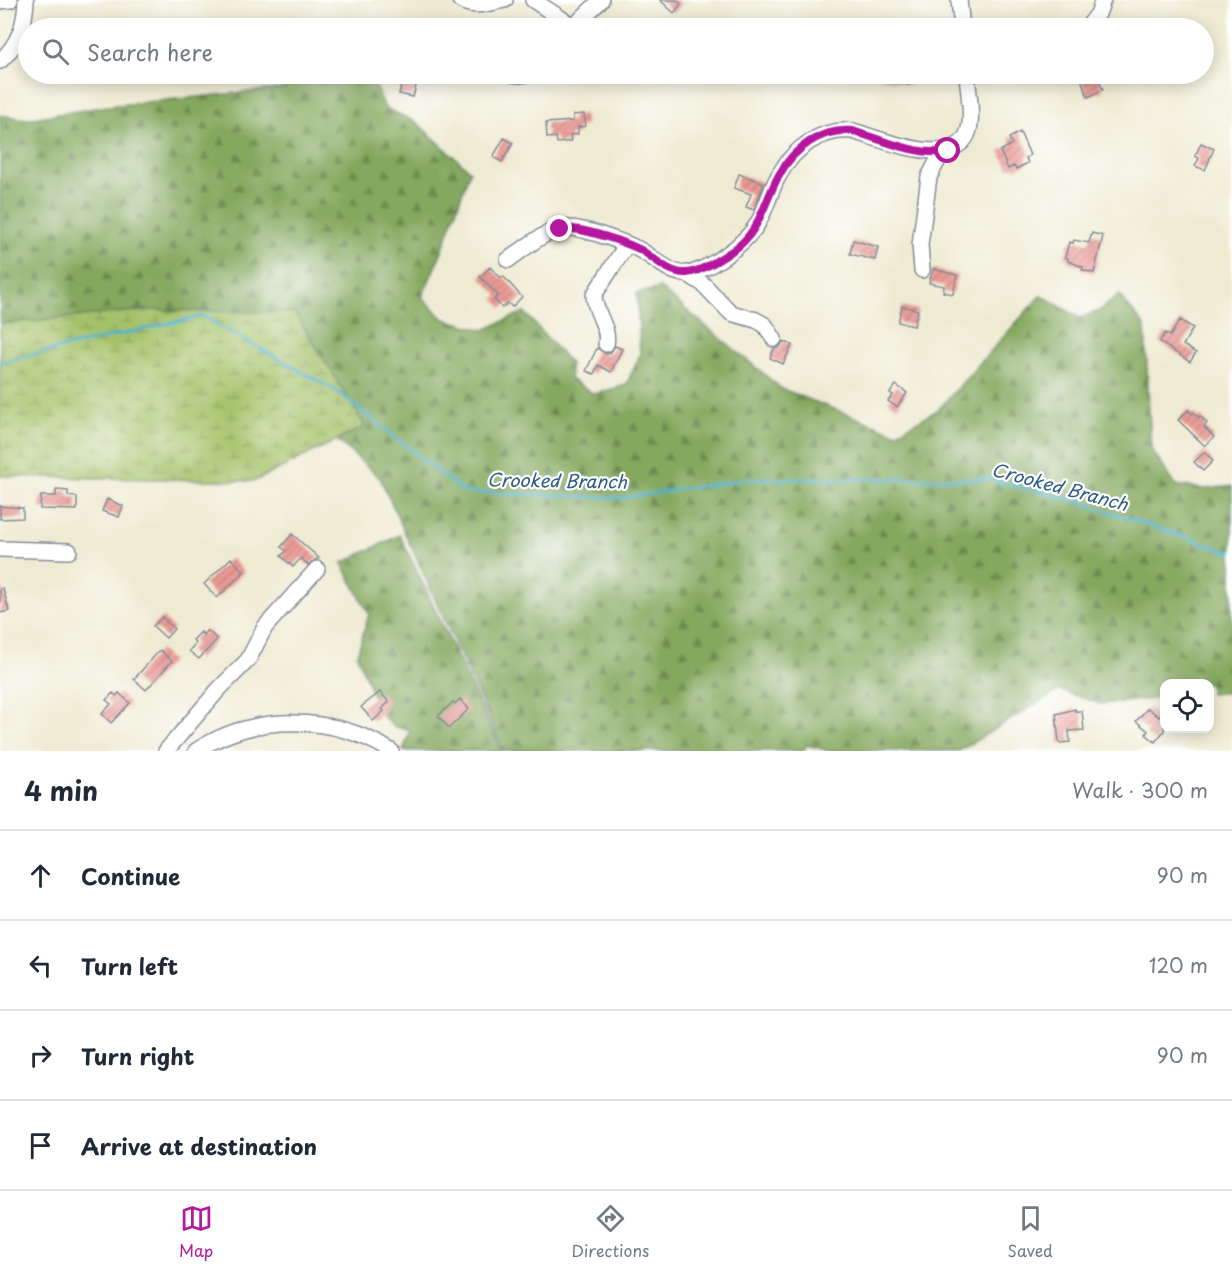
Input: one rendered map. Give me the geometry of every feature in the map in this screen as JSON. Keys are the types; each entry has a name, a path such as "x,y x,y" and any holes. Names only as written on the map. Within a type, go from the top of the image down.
{"street":[{"path":"0,1 10,0"},
{"path":"24,18 26,0"},
{"path":"460,0 466,4 480,5 505,0"},
{"path":"533,0 559,18"},
{"path":"583,18 601,0"},
{"path":"959,0 961,18"},
{"path":"1095,18 1103,0"},
{"path":"0,61 11,51 18,39"},
{"path":"508,260 548,234 567,228 627,244 671,270 695,272 734,250 745,240 759,221 779,176 787,164 818,136 842,130 912,148 942,152 956,147 962,141 970,125 968,84"},
{"path":"922,270 920,245 929,177 942,152"},
{"path":"606,344 607,337 594,303 594,296 627,244"},
{"path":"687,273 703,284 731,313 765,325 774,339"},
{"path":"0,549 69,550"},
{"path":"166,751 219,689 248,660 265,627 317,569"},
{"path":"204,749 220,737 254,726 302,723 344,729 362,735 390,751"}],"green space":[{"path":"286,84 375,84 385,108 416,122 470,171 442,251 422,297 444,319 484,330 524,312 570,363 570,379 594,394 626,385 640,355 637,293 660,288 782,389 896,433 938,410 1041,295 1080,318 1099,311 1119,295 1145,326 1151,448 1175,485 1205,489 1232,486 1232,692 1214,694 1214,679 1160,679 1160,698 1100,704 1059,690 959,751 829,751 807,745 804,751 504,751 380,478 337,440 365,426 148,310 0,324 0,115 27,119 108,106 285,88"},
{"path":"148,310 295,313 365,426 255,481 0,476 0,324"},
{"path":"400,535 502,751 403,751 410,731 393,726 380,713 357,655 369,614 342,563"}],"building":[{"path":"660,0 677,0 681,4 674,13"},
{"path":"402,84 416,84 413,97 399,94"},
{"path":"1083,84 1100,84 1103,90 1088,97"},
{"path":"584,114 586,126 578,127 578,134 570,135 571,141 557,143 556,137 547,138 546,123 573,121 573,115"},
{"path":"1020,132 1030,155 1026,158 1028,163 1016,169 1014,166 1008,169 1000,151 1012,144 1009,138"},
{"path":"504,138 513,143 502,162 493,157"},
{"path":"1201,143 1214,149 1205,170 1195,166 1199,158 1195,156"},
{"path":"739,174 764,183 754,210 746,207 751,194 734,188"},
{"path":"1092,233 1103,236 1094,273 1082,270 1083,267 1068,261 1065,257 1069,242 1073,243 1074,240 1089,243"},
{"path":"853,240 878,247 875,260 850,254"},
{"path":"490,267 501,278 503,276 522,297 512,307 508,303 502,308 494,299 498,295 480,277"},
{"path":"933,269 957,275 953,294 943,292 944,286 929,283"},
{"path":"902,306 918,310 914,326 898,322"},
{"path":"1180,320 1193,328 1183,345 1196,353 1190,362 1160,342 1165,333 1170,336"},
{"path":"783,341 792,345 783,364 770,358 774,349 780,347"},
{"path":"615,346 622,349 611,372 598,365 594,374 586,371 597,348 606,354 610,353"},
{"path":"896,385 907,393 897,407 888,401"},
{"path":"1188,410 1199,418 1200,416 1207,423 1204,427 1214,437 1205,446 1178,420"},
{"path":"1205,452 1213,461 1203,471 1194,462"},
{"path":"56,490 68,491 68,496 77,497 77,510 40,509 41,496 56,496"},
{"path":"107,499 123,506 119,517 102,511"},
{"path":"0,506 23,508 23,518 0,519"},
{"path":"292,534 319,558 308,565 301,558 293,567 281,556 286,551 281,547"},
{"path":"231,558 244,572 217,598 204,584"},
{"path":"3,588 9,611 0,613 0,589"},
{"path":"162,617 174,629 166,638 153,626"},
{"path":"207,630 217,639 199,659 189,651 196,643 193,640 201,632 203,635"},
{"path":"160,650 172,661 146,690 134,679"},
{"path":"380,692 389,702 382,709 384,711 373,721 361,707"},
{"path":"113,693 116,696 119,693 130,703 111,723 102,714 111,704 106,700"},
{"path":"460,699 469,709 449,728 438,716 453,702 455,704"},
{"path":"1148,708 1160,716 1160,733 1162,733 1155,742 1146,734 1148,731 1136,721"},
{"path":"1075,709 1075,711 1082,711 1084,730 1069,731 1070,742 1059,743 1056,714"}],"waterway":[{"name":"Crooked Branch","path":"0,362 202,316 338,392 464,492 622,498 749,479 986,479 1074,500 1232,553"}],"route":[{"path":"560,229 575,228 612,239 640,250 671,270 680,273 695,272 734,250 745,240 759,221 779,176 787,164 818,136 842,130 853,131 919,150 948,151"}]}
